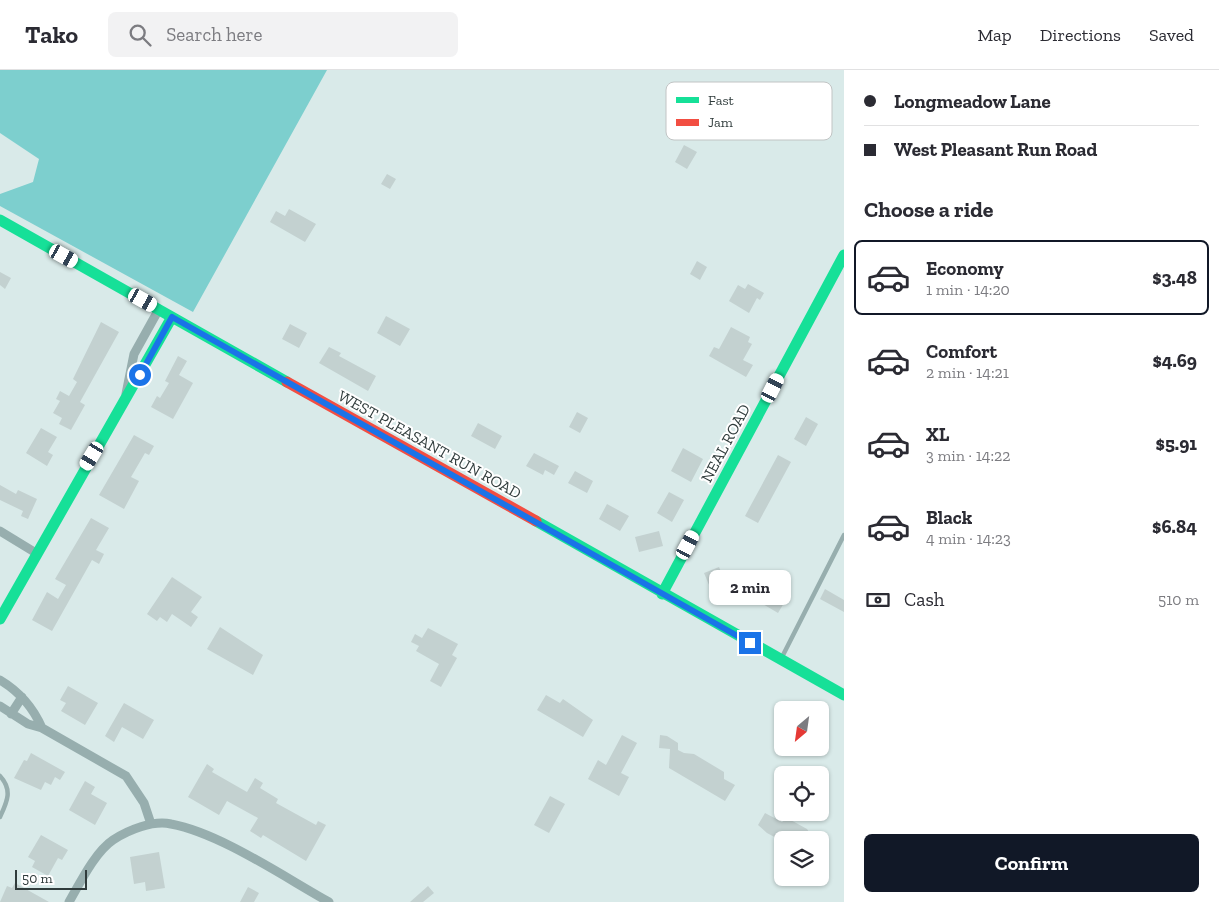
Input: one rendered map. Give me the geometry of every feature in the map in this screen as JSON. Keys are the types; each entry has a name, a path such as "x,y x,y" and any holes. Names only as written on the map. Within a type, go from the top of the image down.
{"main road":[{"name":"WEST PLEASANT RUN ROAD","path":"0,220 844,695"},
{"name":"NEAL ROAD","path":"662,594 844,255"},
{"path":"0,619 172,317"}],"street":[{"path":"123,404 134,354 159,309"},
{"path":"0,531 36,553"},
{"path":"0,680 22,697 36,715 42,728"},
{"path":"11,714 22,697"},
{"path":"0,706 28,724 42,728 126,776 144,803 151,824"},
{"path":"69,902 89,867 112,840 151,824 170,824 216,839 328,902"}],"lane":[{"path":"780,660 844,535"},
{"path":"0,776 8,787 9,793 0,817"}],"shaded area":[{"path":"0,70 327,70 193,312 0,206 0,194 33,182 39,159 0,133"}],"building":[{"path":"684,145 697,152 687,169 675,162"},
{"path":"387,174 396,179 390,189 381,184"},
{"path":"289,209 316,224 305,242 270,222 276,211 285,216"},
{"path":"697,261 707,267 700,280 690,274"},
{"path":"0,272 11,278 5,289 0,285"},
{"path":"748,284 764,293 760,300 757,298 749,313 729,301 738,285 745,289"},
{"path":"386,316 410,329 400,346 377,333"},
{"path":"101,322 119,332 80,402 85,405 71,430 59,424 62,418 53,413 60,401 56,399 60,391 69,396 77,382 73,379"},
{"path":"290,324 307,333 299,348 282,339"},
{"path":"731,327 750,337 748,342 752,344 743,360 753,365 746,377 709,356 714,347 719,349"},
{"path":"329,347 341,353 339,356 376,376 368,391 319,363"},
{"path":"178,356 187,361 179,375 193,383 173,419 151,407 157,396 160,398 169,383 165,381"},
{"path":"577,412 588,418 580,433 569,427"},
{"path":"806,417 818,424 806,446 794,439"},
{"path":"478,423 502,436 495,449 471,436"},
{"path":"41,428 57,437 48,452 53,455 47,466 26,453"},
{"path":"134,435 154,446 149,455 145,453 131,477 139,481 124,509 99,495"},
{"path":"683,448 703,459 691,482 671,471"},
{"path":"534,453 559,466 554,475 545,470 543,475 526,466"},
{"path":"778,455 791,462 758,523 745,516"},
{"path":"575,471 593,481 587,493 568,483"},
{"path":"0,485 16,494 18,490 37,499 28,519 21,516 23,511 0,500"},
{"path":"669,492 684,500 672,522 657,513"},
{"path":"607,504 629,516 620,531 599,519"},
{"path":"91,518 109,528 96,550 104,554 99,564 92,560 52,631 32,620 47,592 58,599 66,585 55,579"},
{"path":"659,531 663,546 639,552 635,537"},
{"path":"719,567 730,593 715,599 704,573"},
{"path":"172,577 202,597 191,612 198,617 191,627 172,614 167,622 160,617 157,621 147,614"},
{"path":"766,587 787,598 778,613 758,601"},
{"path":"825,589 844,600 844,612 820,599"},
{"path":"220,627 263,655 253,675 207,649"},
{"path":"428,628 458,644 452,655 457,658 441,687 430,681 439,664 416,651 419,646 411,642 415,634 422,638"},
{"path":"68,686 98,703 85,725 61,711 66,703 60,700"},
{"path":"546,695 560,703 563,699 593,720 583,737 537,710"},
{"path":"124,703 154,720 143,739 122,727 114,742 105,736"},
{"path":"622,735 637,743 621,773 629,777 619,796 588,779 598,760 606,765"},
{"path":"660,735 667,736 678,743 678,750 694,754 724,772 724,779 735,785 725,801 669,768 670,749 659,748"},
{"path":"31,753 65,772 60,780 55,777 51,785 45,782 41,790 14,778 24,760 27,761"},
{"path":"207,764 214,769 212,772 247,792 255,778 263,783 260,788 278,799 276,803 316,825 318,821 326,825 306,861 263,835 261,838 250,831 258,818 227,801 219,815 188,797"},
{"path":"85,781 95,787 91,794 107,803 95,825 69,810"},
{"path":"550,796 565,804 549,833 534,825"},
{"path":"765,813 774,818 774,821 792,821 808,831 774,831 774,837 758,825"},
{"path":"41,835 68,850 62,860 58,858 48,876 32,867 35,861 28,857"},
{"path":"159,852 165,888 146,891 145,882 134,884 130,857"},
{"path":"15,883 49,902 0,902 7,886 12,888"},
{"path":"428,886 434,893 423,902 410,902"},
{"path":"248,887 259,893 254,902 240,902"}],"traffic: fast":[{"path":"0,220 287,382"},
{"path":"662,594 844,255"},
{"path":"0,619 172,317"},
{"path":"536,521 844,695"}],"traffic: jam":[{"path":"287,382 536,521"}],"route":[{"path":"140,375 172,317 750,643"}]}
